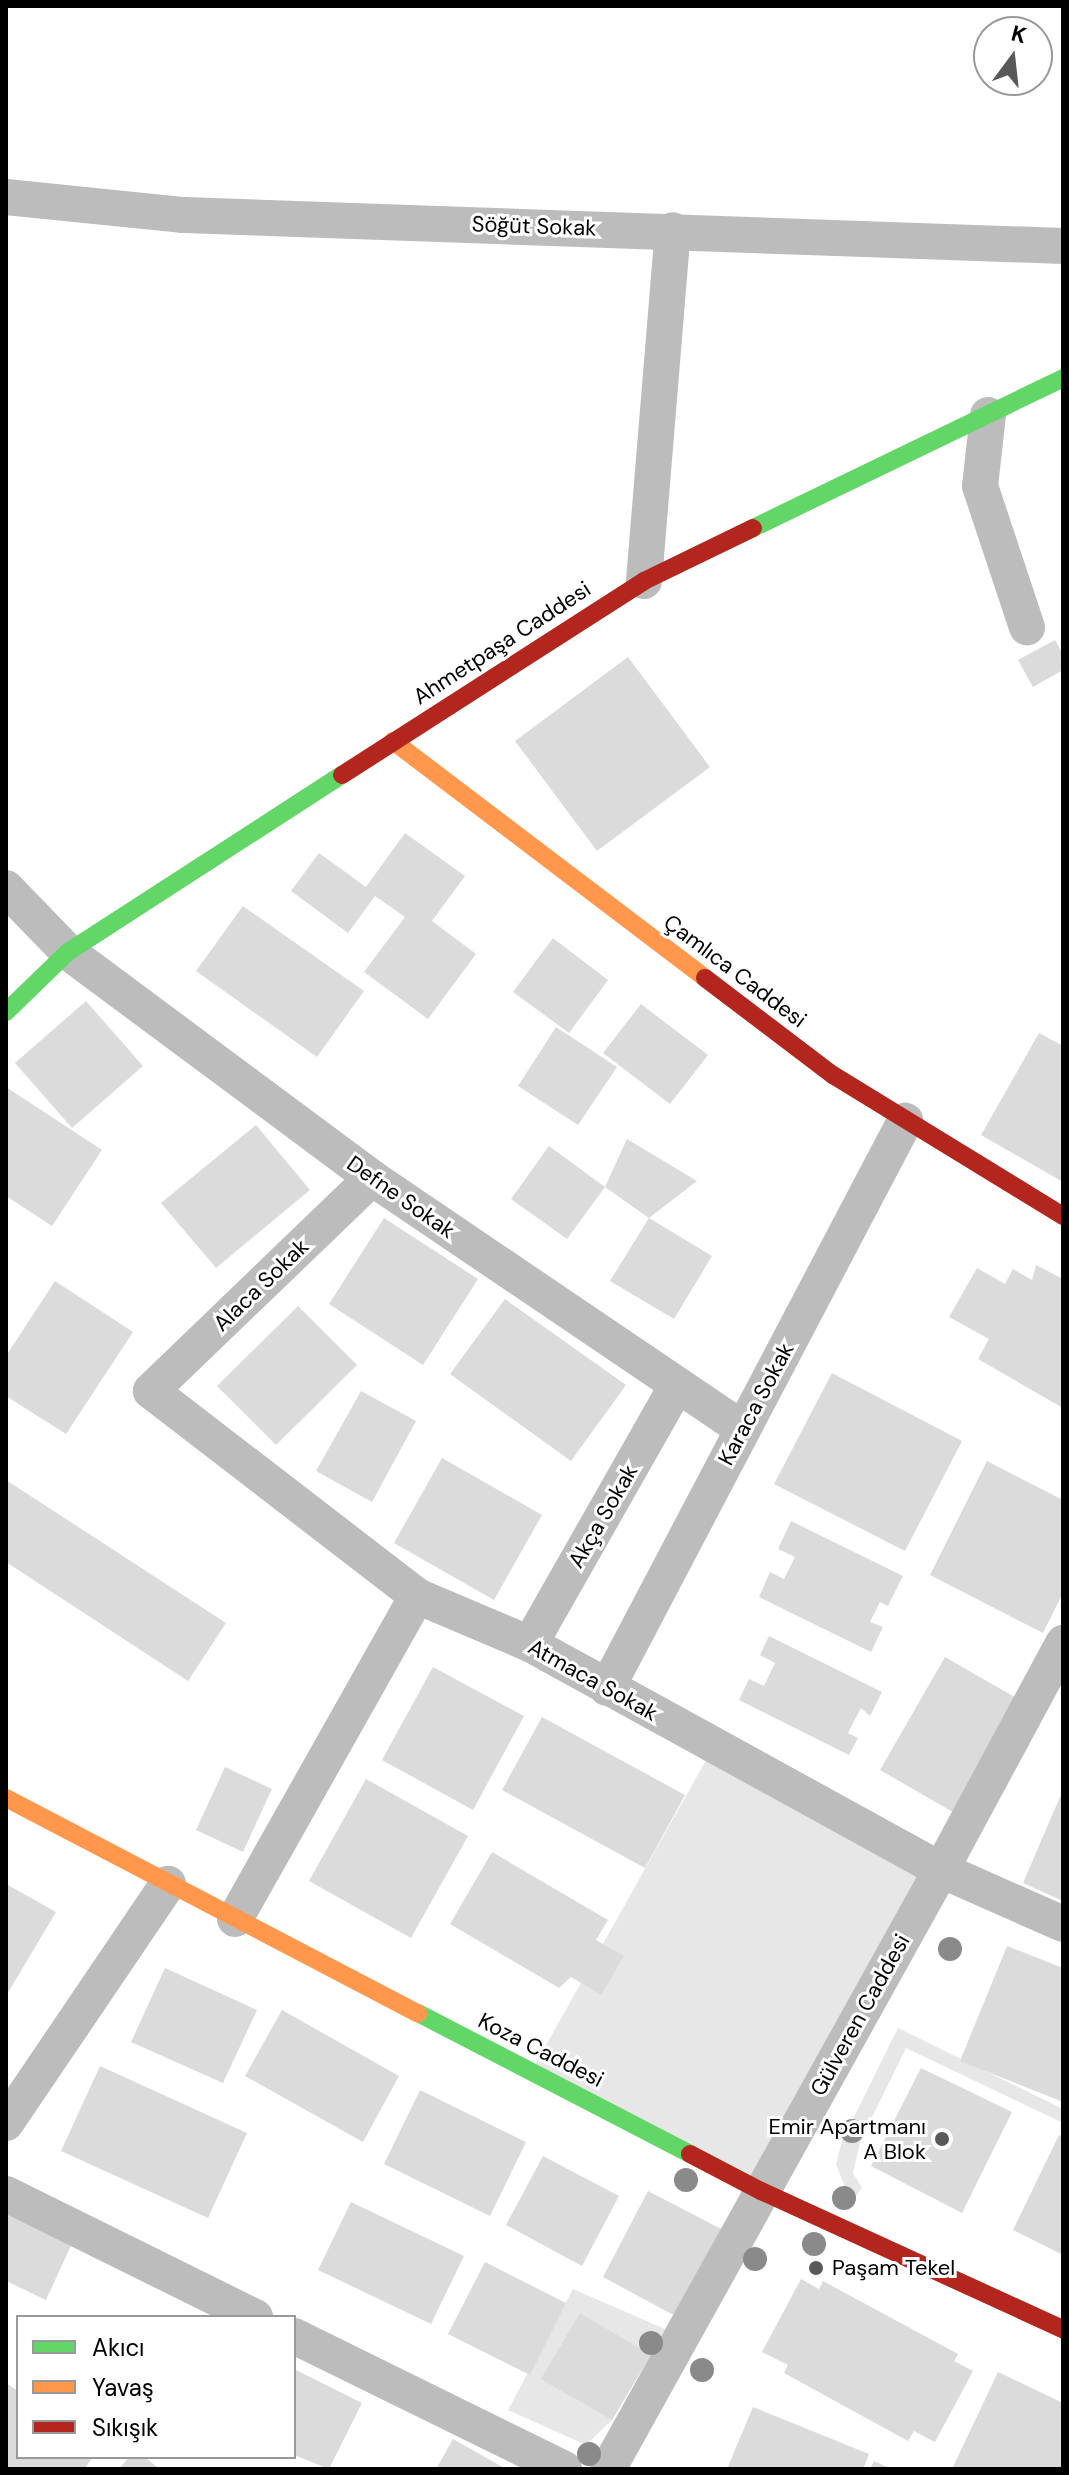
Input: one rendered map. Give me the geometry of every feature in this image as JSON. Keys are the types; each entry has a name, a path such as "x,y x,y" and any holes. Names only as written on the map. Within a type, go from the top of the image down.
{"street":[{"name":"Söğüt Sokak","path":"6,197 184,215 1063,246"},
{"path":"644,581 673,230"},
{"name":"Ahmetpaşa Caddesi","path":"6,1012 68,952 644,581 1063,378"},
{"path":"988,415 980,486 1027,627"},
{"name":"Çamlıca Caddesi","path":"393,741 833,1075 1063,1216"},
{"name":"Defne Sokak","path":"6,888 68,952 372,1178 676,1387 743,1429"},
{"name":"Karaca Sokak","path":"607,1688 905,1121"},
{"name":"Alaca Sokak","path":"151,1391 372,1178"},
{"name":"Akça Sokak","path":"530,1644 676,1387"},
{"name":"Atmaca Sokak","path":"151,1391 417,1596 530,1644 941,1870 1063,1924"},
{"path":"235,1919 417,1596"},
{"name":"Gülveren Caddesi","path":"608,2469 941,1870 1063,1643"},
{"name":"Koza Caddesi","path":"6,1798 761,2191 1063,2329"},
{"path":"6,2123 168,1884"},
{"path":"6,2194 251,2315"},
{"path":"296,2337 564,2469"}],"shaded area":[{"path":"714,1746 941,1870 761,2191 531,2072"},
{"path":"898,2028 1063,2109 1063,2123 906,2048 860,2142 853,2173 862,2188 856,2196 845,2187 836,2164 842,2141"},
{"path":"573,2289 665,2329 612,2420 586,2445 508,2410"}],"building":[{"path":"1055,640 1063,654 1063,670 1033,687 1018,660"},
{"path":"628,657 710,767 597,851 515,741"},
{"path":"405,833 465,876 432,921 476,954 428,1019 364,972 405,917 375,896 348,933 291,891 319,853 366,887"},
{"path":"243,906 364,991 317,1057 196,971"},
{"path":"553,938 608,980 569,1033 513,992"},
{"path":"86,1001 143,1066 72,1128 15,1063"},
{"path":"641,1004 708,1055 670,1104 603,1053"},
{"path":"556,1027 617,1067 578,1125 518,1086"},
{"path":"1039,1033 1063,1046 1063,1182 981,1135"},
{"path":"6,1087 102,1150 52,1226 6,1196"},
{"path":"256,1125 310,1190 216,1268 161,1203"},
{"path":"627,1139 697,1181 649,1218 605,1187"},
{"path":"549,1146 605,1187 567,1239 511,1199"},
{"path":"384,1218 478,1279 423,1365 329,1304"},
{"path":"649,1218 712,1256 674,1319 610,1281"},
{"path":"1036,1265 1063,1279 1063,1408 978,1359 989,1339 949,1317 977,1268 1005,1284 1013,1269 1032,1280"},
{"path":"55,1281 133,1332 66,1434 6,1396 6,1356"},
{"path":"505,1299 626,1385 571,1461 450,1374"},
{"path":"298,1306 357,1365 276,1445 217,1386"},
{"path":"832,1373 962,1441 905,1551 774,1484"},
{"path":"361,1391 416,1421 372,1502 316,1471"},
{"path":"442,1458 542,1515 494,1600 394,1543"},
{"path":"987,1461 1063,1500 1063,1593 1043,1633 930,1575"},
{"path":"6,1480 226,1623 188,1681 6,1562"},
{"path":"791,1521 903,1576 888,1606 880,1602 870,1622 883,1627 871,1652 759,1597 770,1572 784,1579 795,1557 778,1549"},
{"path":"769,1636 882,1692 870,1716 861,1708 848,1733 858,1738 849,1755 739,1700 749,1679 764,1686 775,1663 760,1655"},
{"path":"945,1657 1023,1702 958,1815 880,1770"},
{"path":"433,1667 524,1716 473,1810 382,1760"},
{"path":"542,1717 685,1795 645,1868 502,1790"},
{"path":"225,1767 272,1789 243,1852 196,1830"},
{"path":"366,1779 468,1836 411,1938 309,1881"},
{"path":"1063,1790 1063,1901 1023,1883"},
{"path":"492,1852 608,1920 596,1940 624,1956 601,1995 571,1977 559,1988 450,1924"},
{"path":"6,1884 56,1912 6,1996"},
{"path":"1007,1946 1063,1968 1063,2102 960,2061"},
{"path":"165,1968 257,2010 223,2083 131,2042"},
{"path":"282,2010 399,2076 363,2142 245,2076"},
{"path":"100,2066 247,2133 208,2218 61,2151"},
{"name":"Emir Apartmanı A Blok","path":"921,2068 1012,2112 962,2213 871,2166"},
{"path":"420,2090 526,2142 490,2216 384,2164"},
{"path":"1059,2135 1063,2137 1063,2255 1013,2230"},
{"path":"543,2156 619,2196 582,2266 506,2225"},
{"path":"648,2191 725,2231 679,2318 603,2277"},
{"path":"351,2202 464,2256 431,2324 318,2270"},
{"path":"6,2209 74,2239 46,2300 6,2281"},
{"path":"485,2262 566,2303 530,2375 448,2334"},
{"path":"801,2279 819,2289 823,2281 958,2354 954,2361 973,2371 935,2442 914,2431 908,2441 784,2373 788,2365 762,2352"},
{"path":"580,2313 651,2355 612,2420 541,2379"},
{"path":"296,2370 362,2403 329,2469 296,2456"},
{"path":"998,2372 1063,2403 1063,2469 952,2469"},
{"path":"6,2383 16,2390 16,2459 92,2459 84,2469 6,2469"},
{"path":"753,2407 869,2454 863,2469 727,2469"},
{"path":"453,2439 506,2469 436,2469"},
{"path":"127,2459 147,2459 159,2469 119,2469"},
{"path":"874,2461 891,2469 870,2469"}],"traffic: fast":[{"path":"753,528 1063,378"},
{"path":"6,1012 68,952 342,775"},
{"path":"418,2013 690,2154"}],"traffic: slow":[{"path":"393,741 705,978"},
{"path":"6,1798 418,2013"}],"traffic: jam":[{"path":"342,775 644,581 753,528"},
{"path":"705,978 833,1075 1063,1216"},
{"path":"690,2154 761,2191 1063,2329"}],"place":[{"name":"Emir Apartmanı A Blok","path":"942,2139"},
{"name":"Paşam Tekel","path":"816,2268"}]}
